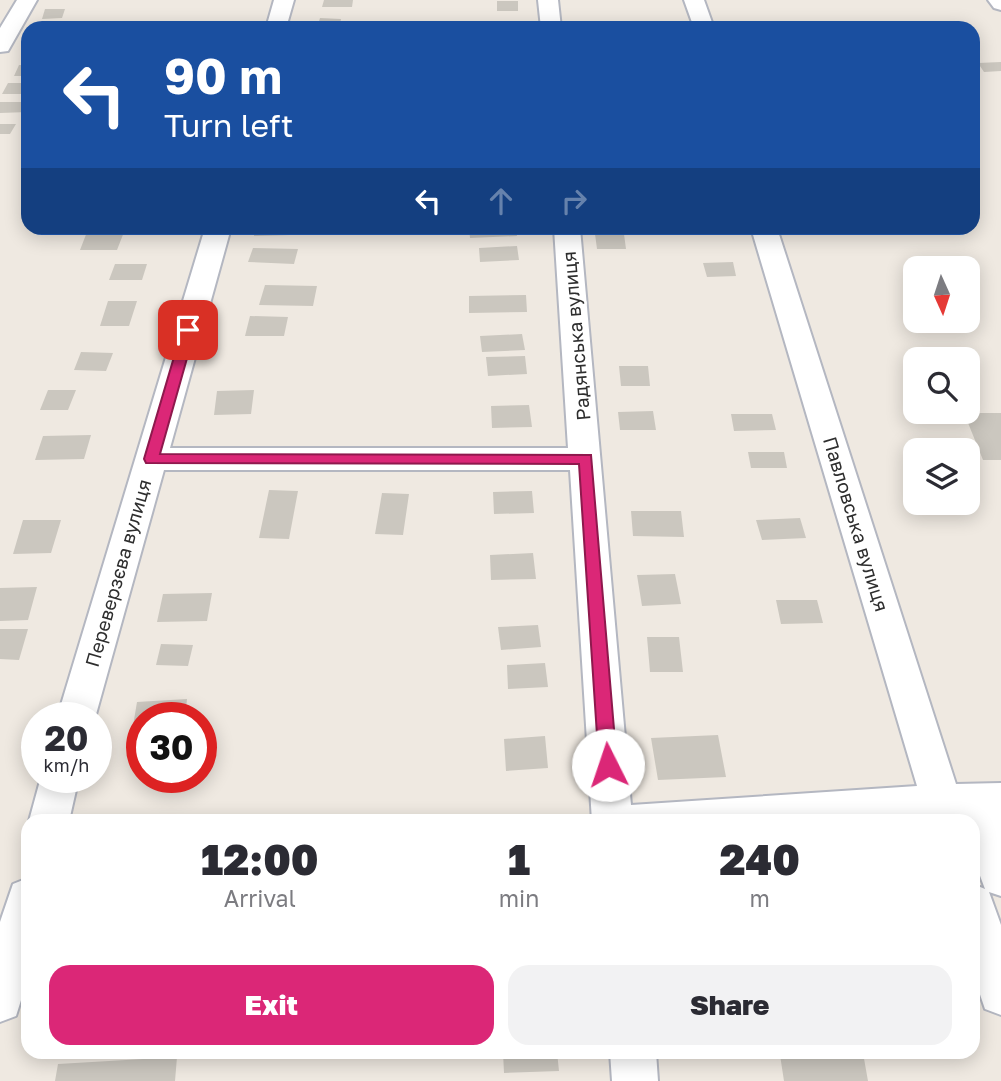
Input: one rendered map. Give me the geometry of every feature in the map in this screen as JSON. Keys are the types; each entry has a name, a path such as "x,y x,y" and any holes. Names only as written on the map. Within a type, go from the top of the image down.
{"street":[{"path":"0,46 27,0"},
{"path":"278,21 284,0"},
{"path":"548,0 550,21"},
{"path":"694,0 702,21"},
{"name":"Переверзєва вулиця","path":"81,702 216,235"},
{"name":"Радянська вулиця","path":"568,235 611,814"},
{"name":"Павловська вулиця","path":"766,235 966,806"},
{"path":"151,459 586,459"},
{"path":"51,814 56,793"},
{"path":"788,814 966,806"},
{"name":"Павловська вулиця","path":"980,835 1001,878"},
{"path":"0,1001 21,923"},
{"path":"980,926 1001,994"},
{"path":"633,1059 635,1081"}],"building":[{"path":"324,0 353,0 352,7 322,7"},
{"path":"497,1 518,1 518,11 497,11"},
{"path":"45,9 65,9 62,18 42,19"},
{"path":"320,18 341,19 341,21 319,21"},
{"path":"1001,62 1001,71 984,72 980,63"},
{"path":"19,65 21,65 21,76 14,76"},
{"path":"8,83 21,83 21,94 2,94"},
{"path":"0,102 21,102 21,112 0,113"},
{"path":"0,124 16,124 10,134 0,134"},
{"path":"86,235 123,235 117,250 80,250"},
{"path":"470,235 517,236 470,238"},
{"path":"595,235 624,235 626,249 597,249"},
{"path":"517,246 519,260 480,262 479,248"},
{"path":"253,248 298,249 294,264 248,262"},
{"path":"733,262 736,276 707,277 703,263"},
{"path":"115,264 147,264 142,280 109,280"},
{"path":"265,285 317,286 313,306 259,305"},
{"path":"526,295 527,312 469,313 469,296"},
{"path":"108,301 137,301 129,326 100,326"},
{"path":"250,316 288,317 284,336 245,336"},
{"path":"522,334 525,350 482,352 480,336"},
{"path":"81,352 113,353 106,371 74,370"},
{"path":"525,356 527,374 488,376 486,357"},
{"path":"619,366 648,366 650,386 621,386"},
{"path":"48,390 76,390 68,410 40,410"},
{"path":"254,390 251,414 214,415 217,391"},
{"path":"529,405 532,427 492,428 491,406"},
{"path":"653,411 656,430 620,430 618,412"},
{"path":"980,413 1001,413 1001,460 983,460 980,438 974,438 968,424 980,424"},
{"path":"731,414 772,414 776,430 734,431"},
{"path":"91,435 84,459 35,460 43,436"},
{"path":"748,452 784,452 787,468 751,468"},
{"path":"269,490 298,491 289,539 259,538"},
{"path":"532,491 534,513 494,514 493,492"},
{"path":"382,493 409,494 403,535 375,534"},
{"path":"631,511 681,511 684,537 633,536"},
{"path":"800,518 806,538 762,540 756,520"},
{"path":"23,520 61,520 51,553 13,554"},
{"path":"533,553 536,579 491,580 490,555"},
{"path":"675,574 681,604 642,606 637,575"},
{"path":"37,587 28,620 0,621 0,588"},
{"path":"212,593 207,621 157,622 163,594"},
{"path":"776,600 817,600 823,623 781,624"},
{"path":"538,625 541,647 501,650 498,627"},
{"path":"0,629 28,629 19,660 0,659"},
{"path":"647,637 679,637 683,672 650,672"},
{"path":"161,644 193,645 188,666 156,665"},
{"path":"545,663 548,687 508,689 507,665"},
{"path":"187,699 187,702 137,702"},
{"path":"718,735 726,777 658,780 651,738"},
{"path":"545,736 548,768 506,771 504,739"},
{"path":"177,1059 175,1081 55,1081 58,1064"},
{"path":"503,1059 558,1059 559,1071 504,1073"},
{"path":"781,1059 864,1059 868,1081 784,1081"}],"route":[{"path":"188,330 151,459 586,459 608,765"}]}
